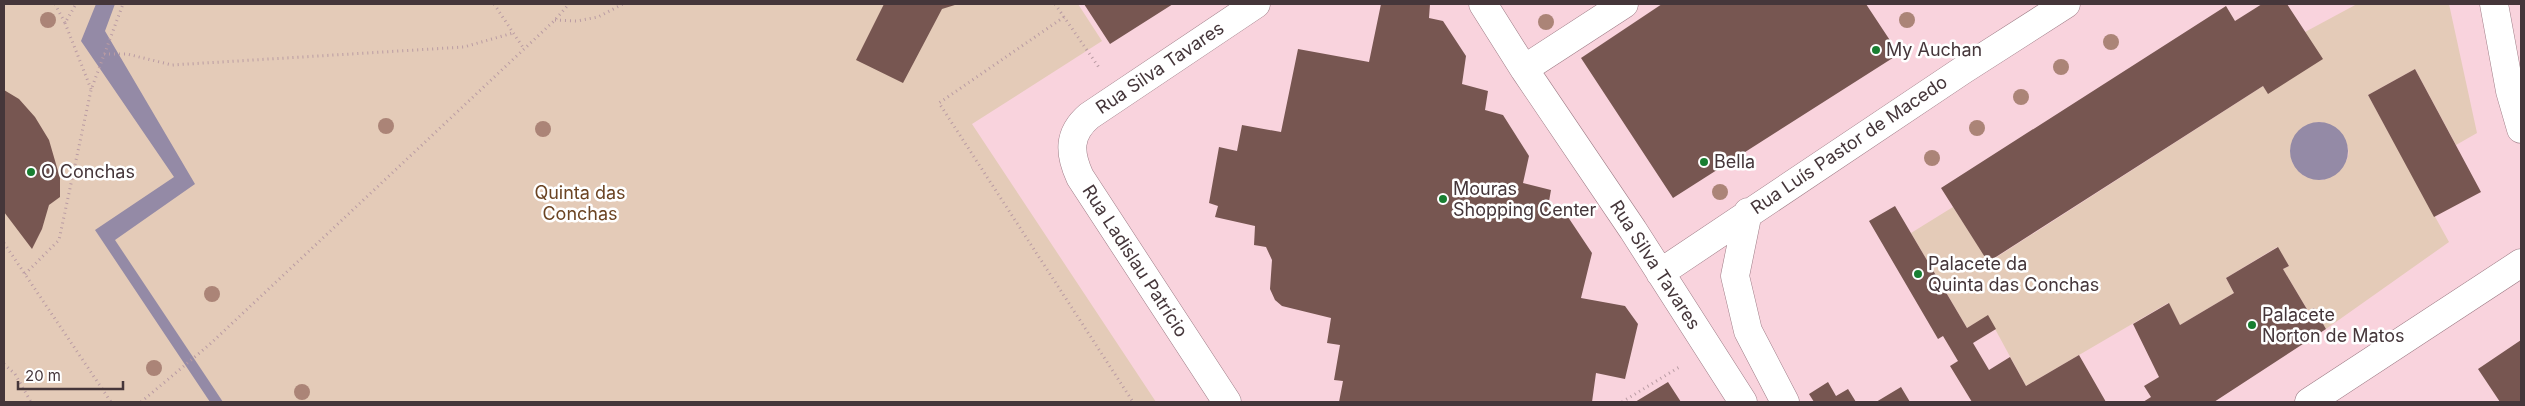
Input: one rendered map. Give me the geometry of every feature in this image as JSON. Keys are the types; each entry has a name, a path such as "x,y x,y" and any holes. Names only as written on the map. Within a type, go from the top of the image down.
{"street":[{"name":"Rua Silva Tavares","path":"1089,116 1256,4"},
{"name":"Rua Silva Tavares","path":"1483,4 1633,230 1743,402"},
{"path":"1524,68 1624,4"},
{"name":"Rua Luís Pastor de Macedo","path":"1660,273 1748,212 2066,4"},
{"path":"2494,4 2510,91 2521,129"},
{"name":"Rua Ladislau Patrício","path":"1089,116 1080,124 1073,138 1074,164 1080,177 1228,402"},
{"path":"1748,212 1735,276 1748,331 1785,402"},
{"path":"2309,402 2521,263"}],"path":[{"path":"55,4 65,23 91,90"},
{"path":"65,23 76,4"},
{"path":"25,274 59,240 91,90 123,4"},
{"path":"494,4 524,50"},
{"path":"141,402 210,346 524,50 569,4"},
{"path":"555,20 577,21 598,17 624,4"},
{"path":"1055,4 1117,97"},
{"path":"1064,17 939,103 1133,402"},
{"path":"104,54 127,54 172,65 464,47 513,33"},
{"path":"4,243 111,402"},
{"path":"1622,402 1709,350"},
{"path":"4,364 15,374 31,402"}],"green space":[{"name":"Quinta das Conchas","path":"4,4 1078,4 1102,41 972,124 1156,402 4,402"},
{"path":"2357,4 2449,4 2477,133 2456,145 2415,69 2368,95 2449,242 2326,329 2314,308 2308,311 2283,269 2289,266 2277,247 2226,278 2234,293 2180,325 2168,303 2026,386 1988,316 1967,328 1911,233 1953,207 1989,262 2263,86 2268,93 2305,32","holes":["2320,122 2326,124 2343,137 2348,149 2348,156 2345,163 2338,170 2323,180 2304,176 2292,162 2297,134 2304,127 2311,124"]}],"shaded area":[{"path":"96,4 115,4 105,31 195,184 115,240 223,402 210,402 95,230 174,177 81,41"},
{"path":"2319,122 2330,124 2343,135 2348,151 2346,162 2335,175 2319,180 2308,178 2295,167 2290,151 2292,140 2303,127"}],"building":[{"path":"884,4 958,4 942,9 903,83 856,60"},
{"path":"1084,4 1173,4 1110,44"},
{"name":"Mouras Shopping Center","path":"1381,4 1430,4 1429,18 1443,21 1466,56 1462,84 1488,91 1485,110 1503,115 1529,156 1523,183 1551,190 1548,207 1564,211 1592,253 1581,298 1625,306 1638,324 1625,379 1596,373 1592,402 1339,402 1343,381 1334,380 1340,345 1327,343 1331,318 1282,306 1275,300 1270,289 1272,260 1266,247 1254,245 1255,226 1215,217 1218,206 1209,203 1219,147 1237,151 1242,125 1281,132 1298,49 1369,62"},
{"path":"1662,4 1866,4 1899,54 1673,198 1581,58"},
{"path":"2262,4 2287,4 2323,59 2268,94 2263,86 1988,262 1941,188 2226,6 2235,21"},
{"path":"2415,69 2481,192 2434,217 2368,95"},
{"name":"O Conchas","path":"4,90 19,99 35,117 49,140 60,178 60,197 49,205 42,229 32,249 4,212"},
{"name":"Palacete da Quinta das Conchas","path":"1895,206 1967,328 1988,315 1996,329 1973,343 1989,370 2010,357 2026,386 2079,355 2106,402 1972,402 1950,366 1958,361 1943,336 1938,339 1869,221"},
{"name":"Palacete Norton de Matos","path":"2278,247 2289,266 2283,269 2308,311 2314,308 2326,329 2214,402 2143,402 2151,397 2144,386 2159,377 2133,324 2169,303 2180,325 2234,293 2226,278"},
{"path":"2521,340 2521,402 2500,402 2478,369"},
{"path":"1668,382 1681,402 1635,402"},
{"path":"1828,382 1836,396 1848,389 1856,402 1814,402 1809,394"},
{"path":"1901,387 1910,402 1876,402"}],"place":[{"name":"My Auchan","path":"1876,50"},
{"name":"Bella","path":"1704,162"},
{"name":"O Conchas","path":"31,172"},
{"name":"Mouras Shopping Center","path":"1443,199"},
{"name":"Palacete da Quinta das Conchas","path":"1918,274"},
{"name":"Palacete Norton de Matos","path":"2252,325"}]}
